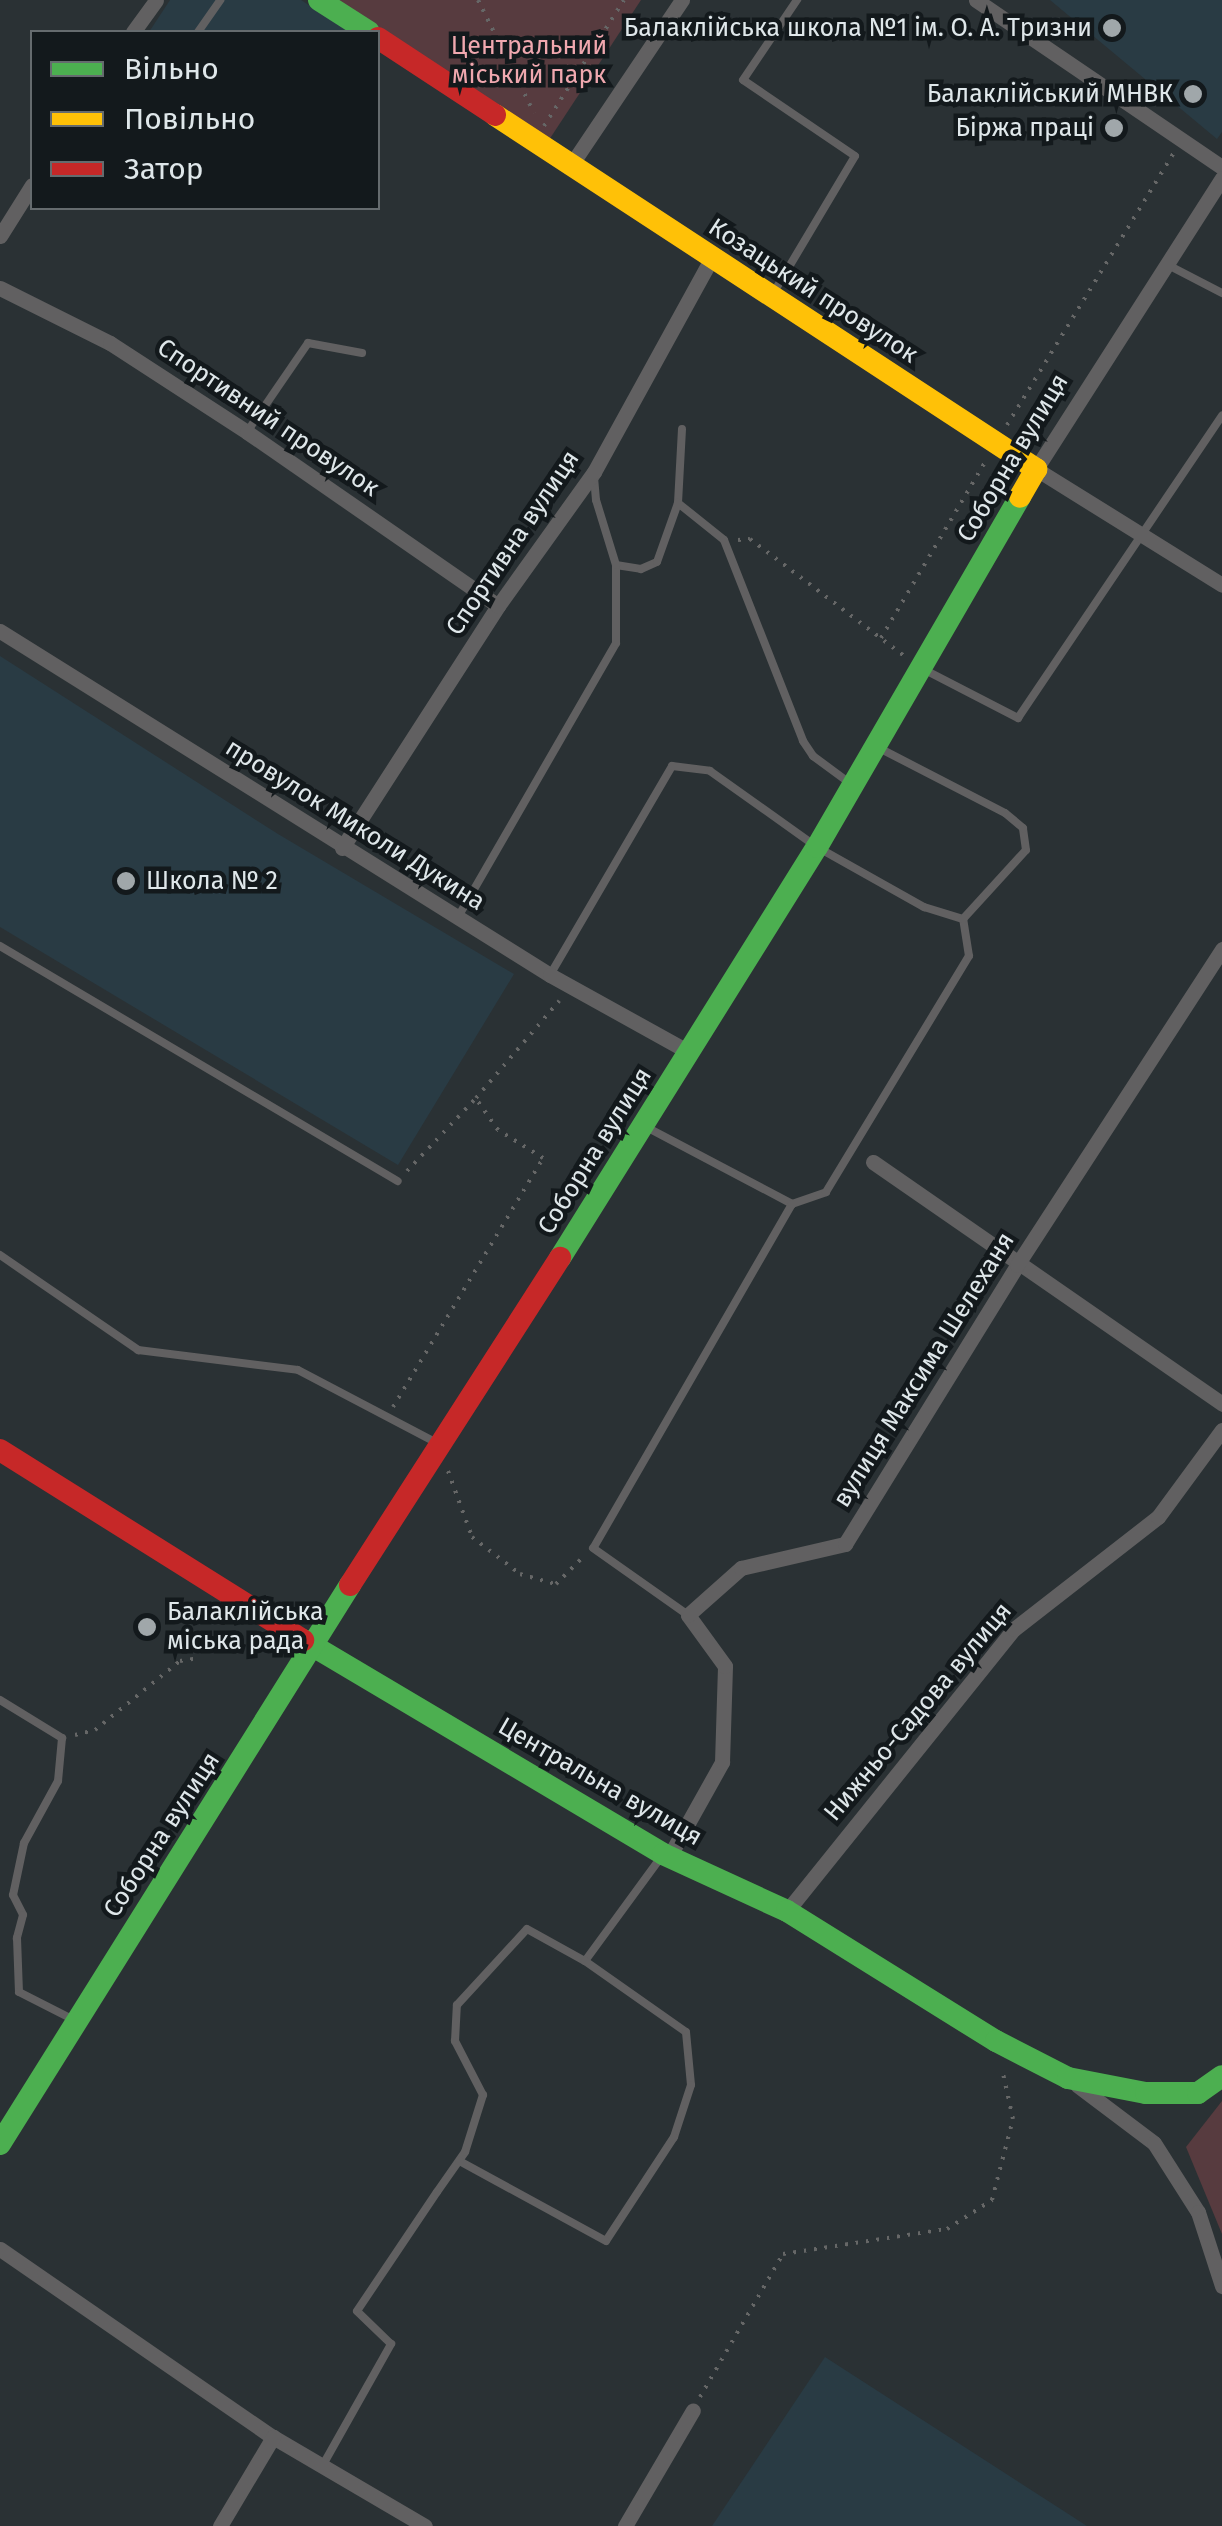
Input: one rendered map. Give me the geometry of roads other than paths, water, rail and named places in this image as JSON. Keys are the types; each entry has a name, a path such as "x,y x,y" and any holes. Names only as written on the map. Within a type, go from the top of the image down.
{"street":[{"path":"134,30 156,0"},
{"path":"319,0 366,30"},
{"path":"572,165 682,0"},
{"path":"976,0 1222,166"},
{"name":"Козацький провулок","path":"380,39 1036,470 1222,585"},
{"name":"Соборна вулиця","path":"0,2144 438,1444 646,1126 817,847 1036,470 1222,178"},
{"path":"0,236 30,188"},
{"name":"Спортивна вулиця","path":"342,848 498,606 594,472 712,257"},
{"name":"Спортивний провулок","path":"0,288 110,343 248,432 498,606"},
{"name":"провулок Миколи Дукина","path":"0,631 550,976 689,1052"},
{"name":"вулиця Максима Шелеханя","path":"688,1616 741,1568 845,1544 1018,1265 1222,949"},
{"path":"873,1162 1222,1404"},
{"name":"Нижньо-Садова вулиця","path":"787,1910 1014,1629 1158,1517 1222,1430"},
{"name":"Центральна вулиця","path":"0,1450 314,1647 666,1855 787,1910 996,2040 1068,2078 1146,2094 1198,2093 1222,2076"},
{"path":"666,1855 722,1762 725,1666 688,1616"},
{"path":"1068,2078 1154,2143 1198,2212 1222,2286"},
{"path":"0,2249 273,2437 425,2526"},
{"path":"625,2526 692,2410"},
{"path":"220,2526 273,2437"}],"lane":[{"path":"199,30 220,0"},
{"path":"772,296 855,156 743,80 797,0"},
{"path":"1166,264 1222,293"},
{"path":"248,432 308,343 362,353"},
{"path":"920,668 1018,718 1222,415"},
{"path":"616,565 641,568 656,562 678,502 682,428"},
{"path":"457,918 616,643 616,565 596,500 594,472"},
{"path":"678,502 724,540 803,741 813,756 852,784"},
{"path":"874,746 1005,813 1023,828 1026,850 963,919"},
{"path":"550,976 672,766 710,771 817,847 924,907 963,919"},
{"path":"688,1616 593,1548 792,1204 826,1192 969,956 963,919"},
{"path":"0,946 398,1181"},
{"path":"646,1126 792,1204"},
{"path":"0,1255 138,1350 298,1370 438,1444"},
{"path":"0,1700 62,1738 58,1781 24,1843 13,1895 23,1915 17,1938 19,1992 76,2021"},
{"path":"585,1961 666,1855"},
{"path":"324,2464 391,2344 357,2311 458,2161 483,2094 455,2041 456,2005 527,1930 585,1961 686,2032 691,2085 674,2137 630,2210 606,2241 458,2161"}],"place":[{"name":"Балаклійська школа №1 ім. О. А. Тризни","path":"1112,28"},
{"name":"Балаклійський МНВК","path":"1193,94"},
{"name":"Біржа праці","path":"1114,128"},
{"name":"Школа № 2","path":"126,881"},
{"name":"Балаклійська міська рада","path":"147,1627"}],"park label":[{"name":"Центральний міський парк","path":"529,62"}]}
